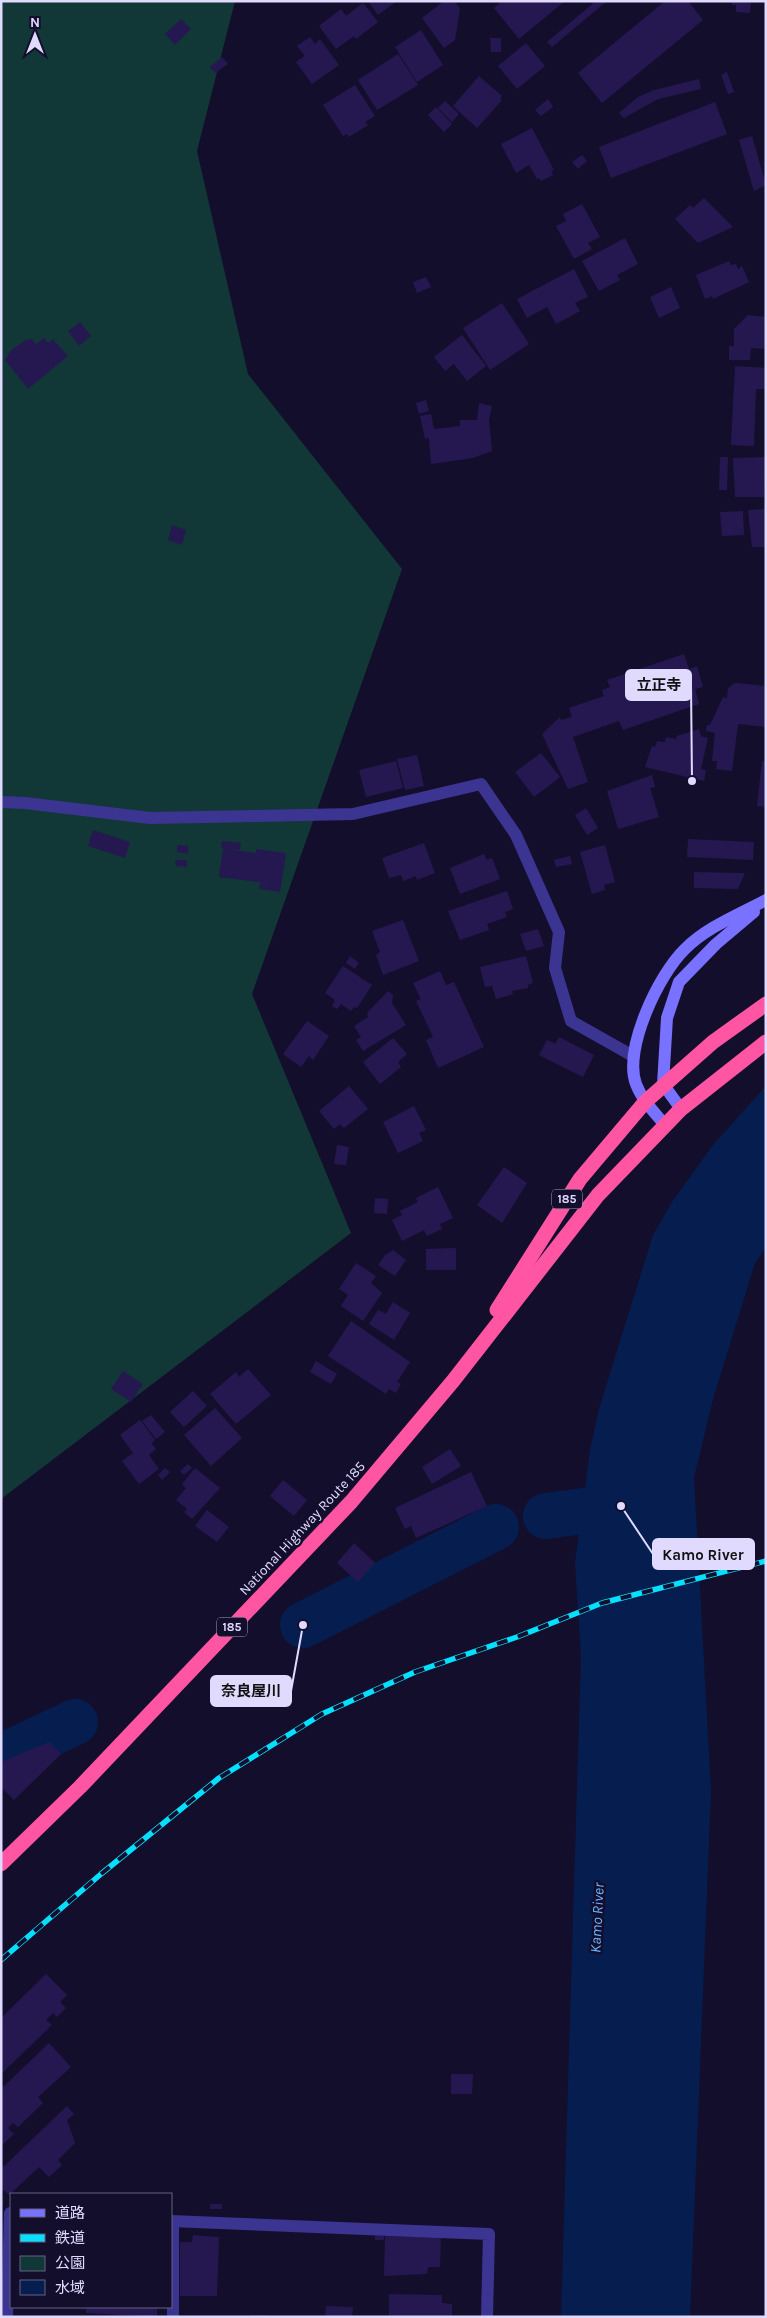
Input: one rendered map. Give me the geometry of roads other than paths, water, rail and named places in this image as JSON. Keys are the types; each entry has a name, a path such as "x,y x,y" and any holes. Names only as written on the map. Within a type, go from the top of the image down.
{"highway":[{"name":"National Highway Route 185","path":"452,1381 580,1178 645,1102 663,1084 713,1042 766,1004"},
{"name":"National Highway Route 185","path":"1,1864 80,1787 351,1502 452,1381 598,1195 664,1124 766,1042"}],"street":[{"path":"1,802 25,803 150,818 353,814 481,784 516,835 559,932 555,968 571,1021 633,1056"},
{"path":"664,1124 645,1102 635,1083 633,1056 648,1006 655,991 684,950 713,927 766,901"},
{"path":"681,1109 663,1084 667,1018 679,982 716,944 766,901"},
{"path":"7,2317 8,2213"},
{"path":"173,2317 172,2222 488,2234 487,2317"}],"water":[{"path":"766,1086 766,1247 755,1263 713,1399 694,1478 711,1791 690,2317 561,2317 581,1655 575,1563 590,1450 599,1409 653,1235 672,1202 713,1145"}],"waterway":[{"path":"546,1516 621,1506"},
{"path":"303,1625 496,1527"},
{"path":"1,1757 75,1722"}],"railway":[{"path":"1,1960 101,1874 219,1778 322,1714 415,1672 517,1637 602,1603 766,1561"}],"place":[{"name":"立正寺","path":"692,781"},
{"name":"Kamo River","path":"621,1506"},
{"name":"奈良屋川","path":"303,1625"}]}
